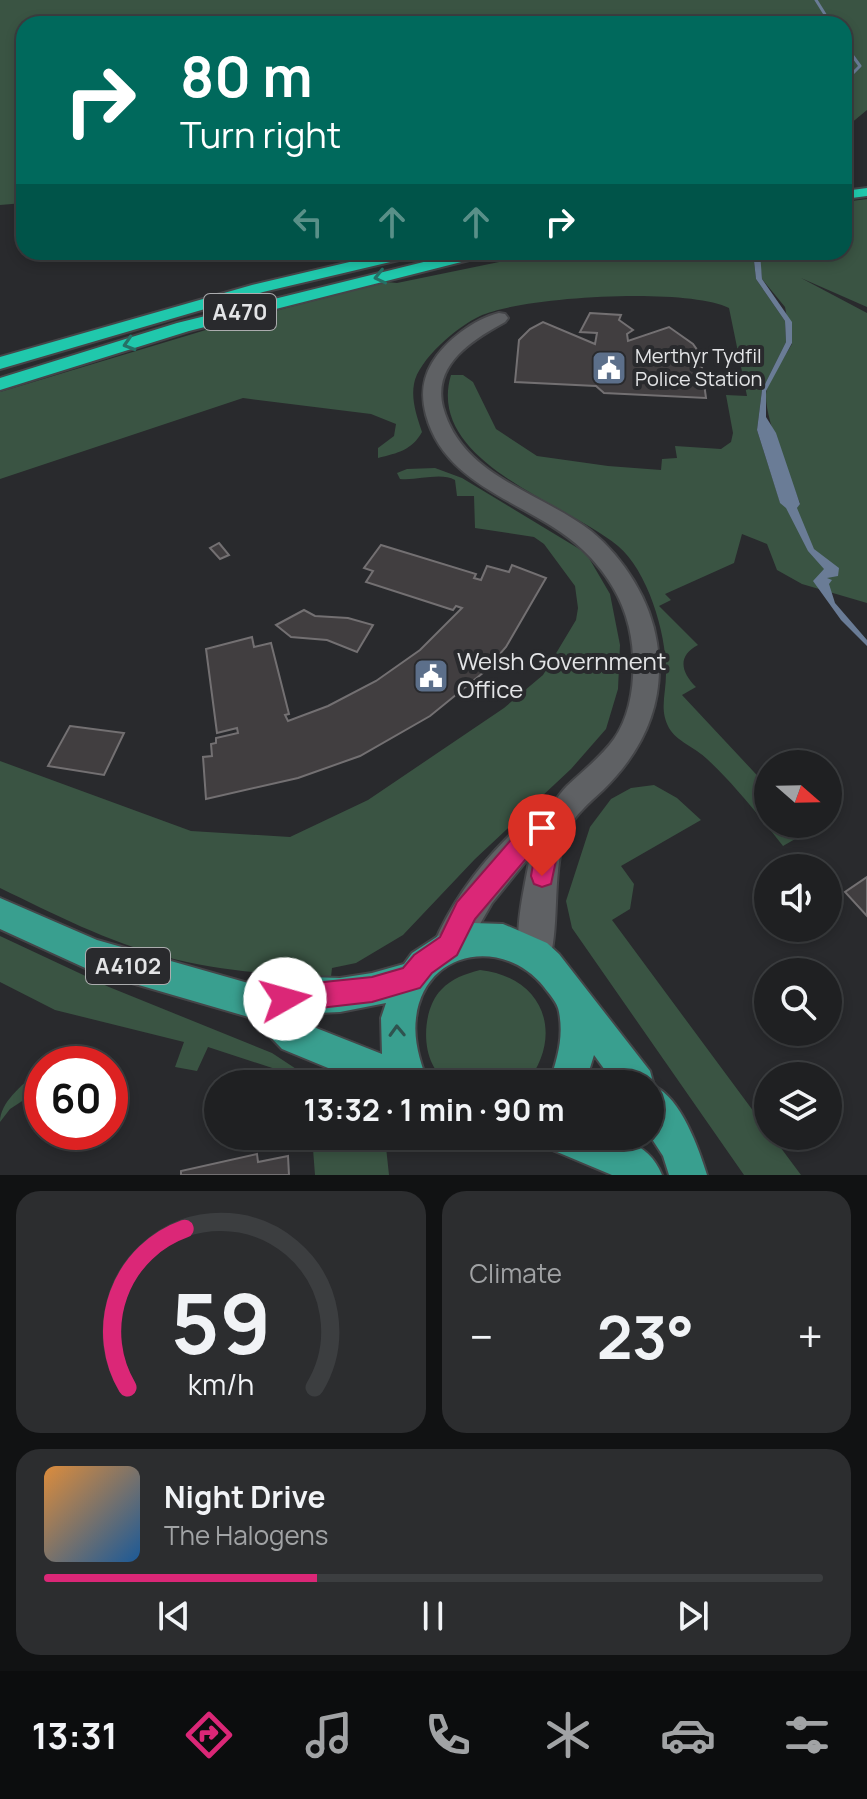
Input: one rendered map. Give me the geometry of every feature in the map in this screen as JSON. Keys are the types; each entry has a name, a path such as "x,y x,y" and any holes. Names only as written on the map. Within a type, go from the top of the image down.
{"highway":[{"name":"A470","path":"0,363 156,316 373,260"},
{"name":"A470","path":"0,384 183,327 451,260"}],"main road":[{"name":"A4102","path":"0,913 94,956 262,1004 309,994 340,995 372,990 411,979"},
{"path":"403,1070 395,1025 401,999 411,979 423,964 449,946 477,939 507,942 535,955 559,978 627,1070"},
{"path":"571,1070 579,1045 576,1002"},
{"name":"A4102","path":"262,1004 294,1037 376,1070"},
{"path":"664,1124 680,1147 688,1175"},
{"path":"602,1150 618,1156 643,1175"}],"street":[{"path":"449,946 466,911 525,841 551,828 629,741 638,719 645,654 639,617 609,562 583,537 550,513 499,488 464,462 448,447 437,427 431,395 434,377 458,342 499,318"},
{"path":"535,955 538,899 551,828"}],"green space":[{"path":"0,0 867,0 867,110 852,122 852,16 16,16 16,204 0,205"},
{"path":"867,199 867,307 801,278 867,313 867,603 802,584 777,570 767,544 742,534 734,563 665,594 671,600 659,606 698,645 684,659 687,676 696,687 682,695 754,772 754,811 717,769 669,728 664,708 666,674 659,623 647,587 629,557 595,530 505,477 479,456 459,432 449,406 451,375 463,375 473,382 496,429 537,456 661,470 662,459 677,458 675,446 721,449 731,442 733,433 726,395 747,396 729,308 708,301 679,298 605,297 532,303 480,316 440,345 417,375 413,396 422,432 418,438 404,450 378,458 378,448 394,436 396,424 371,414 243,398 0,479 0,392 229,323 386,282 397,283 508,260 754,260 756,279 785,321 786,342 762,390 757,430 780,502 797,508 800,503 778,444 766,399 769,383 792,344 785,307 762,279 760,260 852,260 852,201"},
{"path":"435,468 462,478 586,553 610,594 620,645 618,689 606,729 571,769 475,859 403,935 356,963 332,968 331,977 248,972 186,962 123,944 0,888 0,761 191,831 290,837 368,800 504,708 543,675 576,620 575,586 544,544 534,537 475,528 474,496 457,496 455,480 442,477 400,479 397,473 407,469"},
{"path":"654,785 677,798 701,820 621,866 634,884 630,909 612,920 754,1112 754,1150 782,1150 801,1175 744,1175 572,928 566,901 590,827 611,799 631,788"},
{"path":"776,838 797,838 783,846"},
{"path":"0,936 109,987 272,1053 298,1070 279,1070 208,1047 197,1071 175,1067 184,1042 55,1010 0,982"},
{"path":"480,970 502,975 520,984 533,996 542,1011 545,1028 544,1046 535,1070 436,1070 433,1066 426,1040 429,1012 441,990 464,975"},
{"path":"24,1084 24,1100 10,1109 0,1122 4,1108"},
{"path":"313,1150 386,1150 389,1175 315,1175"}],"water":[{"path":"754,260 761,260 762,279 792,322 792,343 766,391 766,417 776,433 800,504 797,508 814,549 839,568 838,576 827,578 832,580 829,584 835,603 867,640 867,646 841,620 813,581 824,569 808,551 786,508 780,503 757,430 762,390 786,342 785,321 756,279"}],"building":[{"name":"Merthyr Tydfil Police Station","path":"590,313 621,315 619,320 633,330 627,334 628,341 669,327 693,344 700,354 706,398 604,393 596,386 515,382 519,340 530,329 543,322 595,344 597,333 580,332"},
{"path":"219,543 229,555 220,559 210,548"},
{"name":"Welsh Government Office","path":"381,545 476,574 474,578 481,580 487,566 509,572 512,565 546,578 506,647 484,672 430,716 360,756 298,778 206,799 203,757 212,756 211,744 216,743 216,738 238,733 237,728 217,733 206,649 252,637 254,647 271,643 289,714 285,715 288,721 328,706 376,681 420,650 462,608 456,606 453,610 366,582 373,571 364,568"},
{"path":"304,610 315,616 348,618 373,625 357,652 327,640 291,637 276,625"},
{"path":"70,726 124,733 104,775 48,766"},
{"path":"867,877 867,916 845,892"},
{"path":"257,1154 258,1162 288,1156 289,1175 181,1175 181,1171"}],"waterway":[{"path":"816,0 826,16"},
{"path":"852,55 860,66 852,73"}],"place":[{"name":"Merthyr Tydfil Police Station","path":"609,368"},
{"name":"Welsh Government Office","path":"431,676"}],"route":[{"path":"285,999 309,994 340,995 372,990 411,979 423,964 449,946 466,911 525,841 551,828 542,876"}]}
